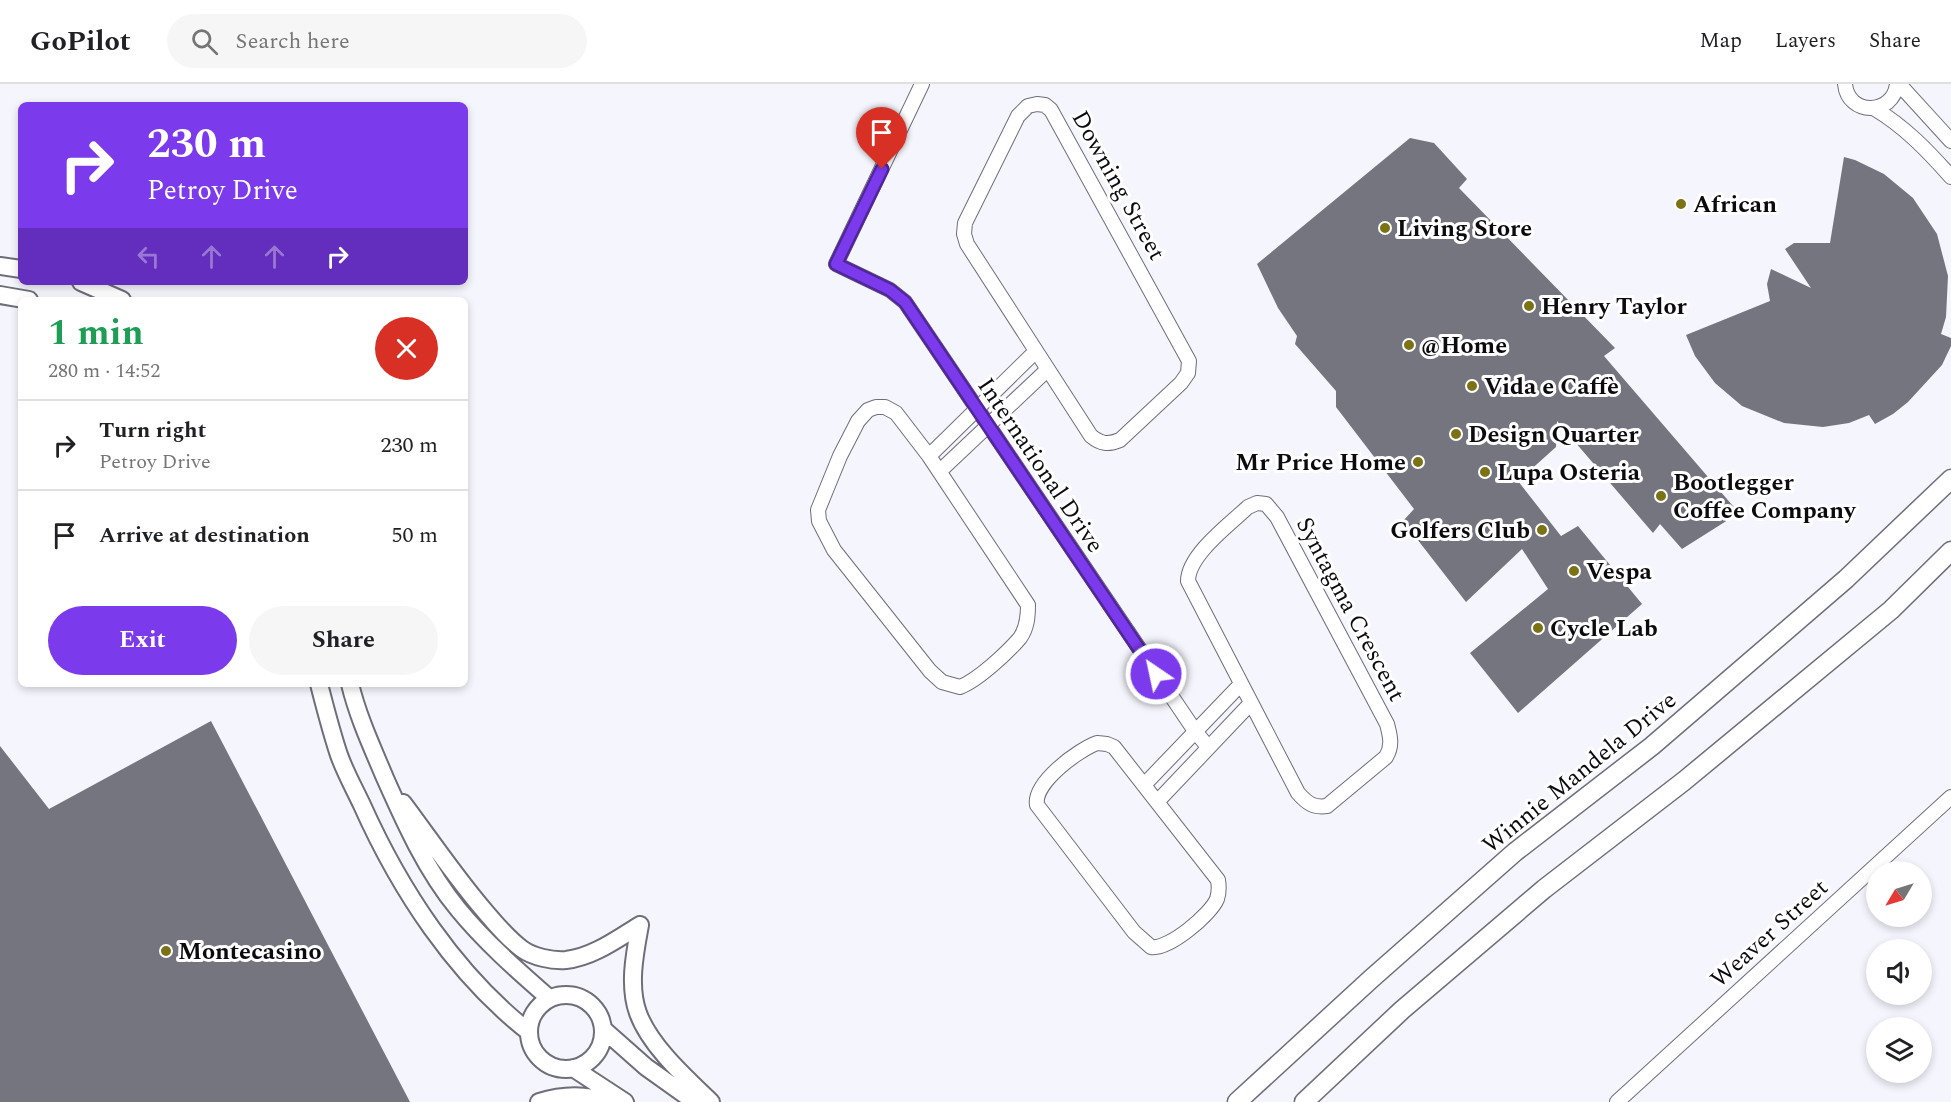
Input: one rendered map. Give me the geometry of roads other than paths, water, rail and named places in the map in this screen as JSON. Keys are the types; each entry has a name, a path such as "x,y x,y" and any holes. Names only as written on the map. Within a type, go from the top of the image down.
{"main road":[{"name":"Winnie Mandela Drive","path":"1237,1102 1371,979 1515,852 1660,739 1845,579 1948,481"},
{"path":"1304,1102 1402,1011 1526,904 1684,781 1890,610 1951,551"}],"street":[{"name":"International Drive","path":"922,84 836,264 890,290 905,302 1195,732 1208,747"},
{"path":"1845,84 1848,96 1853,102 1875,109 1892,119 1951,177"},
{"path":"1875,109 1888,102 1898,84 1951,141"},
{"name":"Downing Street","path":"1037,104 1045,105 1051,110 1189,361 1190,367 1181,383 1120,440 1104,444 1091,436 1035,352 967,244 964,234 965,223 1018,116 1028,106 1037,104"},
{"path":"0,266 18,269"},
{"path":"88,285 116,297"},
{"path":"0,295 18,298"},
{"path":"929,456 1035,352"},
{"path":"940,471 1047,370"},
{"path":"885,407 896,413 929,456 1028,605 1026,625 1020,637 981,674 960,687 942,682 930,671 841,559 824,534 819,521 818,510 840,456 858,421 868,410 885,407"},
{"name":"Syntagma Crescent","path":"1257,503 1266,504 1277,517 1387,724 1391,738 1390,749 1386,757 1333,803 1314,807 1298,793 1241,684 1192,591 1188,573 1196,557 1248,507 1257,503"},
{"path":"1144,785 1241,684"},
{"path":"320,687 340,757 382,849 423,918 480,987 529,1032"},
{"path":"351,687 368,740 409,832 456,907 503,958 549,998"},
{"path":"1157,802 1251,703"},
{"path":"1097,743 1114,747 1144,785 1215,874 1219,891 1216,901 1186,932 1174,941 1157,948 1144,942 1134,932 1042,814 1036,799 1039,790 1065,762 1097,743"},
{"path":"386,779 464,886 499,927 523,950 538,957 564,960 586,955 612,944 640,926 633,988 638,1012 653,1041 711,1102"},
{"name":"Weaver Street","path":"1617,1102 1951,797"},
{"path":"560,995 572,995 592,1006 603,1029 602,1039 593,1058 585,1064 562,1069 545,1063 533,1050 529,1032 529,1026 536,1010 549,998 560,995"},
{"path":"603,1029 646,1067 695,1102"},
{"path":"573,1068 625,1102"},
{"path":"539,1102 552,1098 582,1096 608,1102"}],"place":[{"name":"African","path":"1681,204"},
{"name":"Living Store","path":"1385,228"},
{"name":"Henry Taylor","path":"1529,306"},
{"name":"@Home","path":"1409,345"},
{"name":"Vida e Caffè","path":"1472,386"},
{"name":"Design Quarter","path":"1456,434"},
{"name":"Mr Price Home","path":"1418,462"},
{"name":"Lupa Osteria","path":"1485,472"},
{"name":"Bootlegger Coffee Company","path":"1661,496"},
{"name":"Golfers Club","path":"1542,530"},
{"name":"Vespa","path":"1574,571"},
{"name":"Cycle Lab","path":"1538,628"},
{"name":"Montecasino","path":"166,951"}]}
